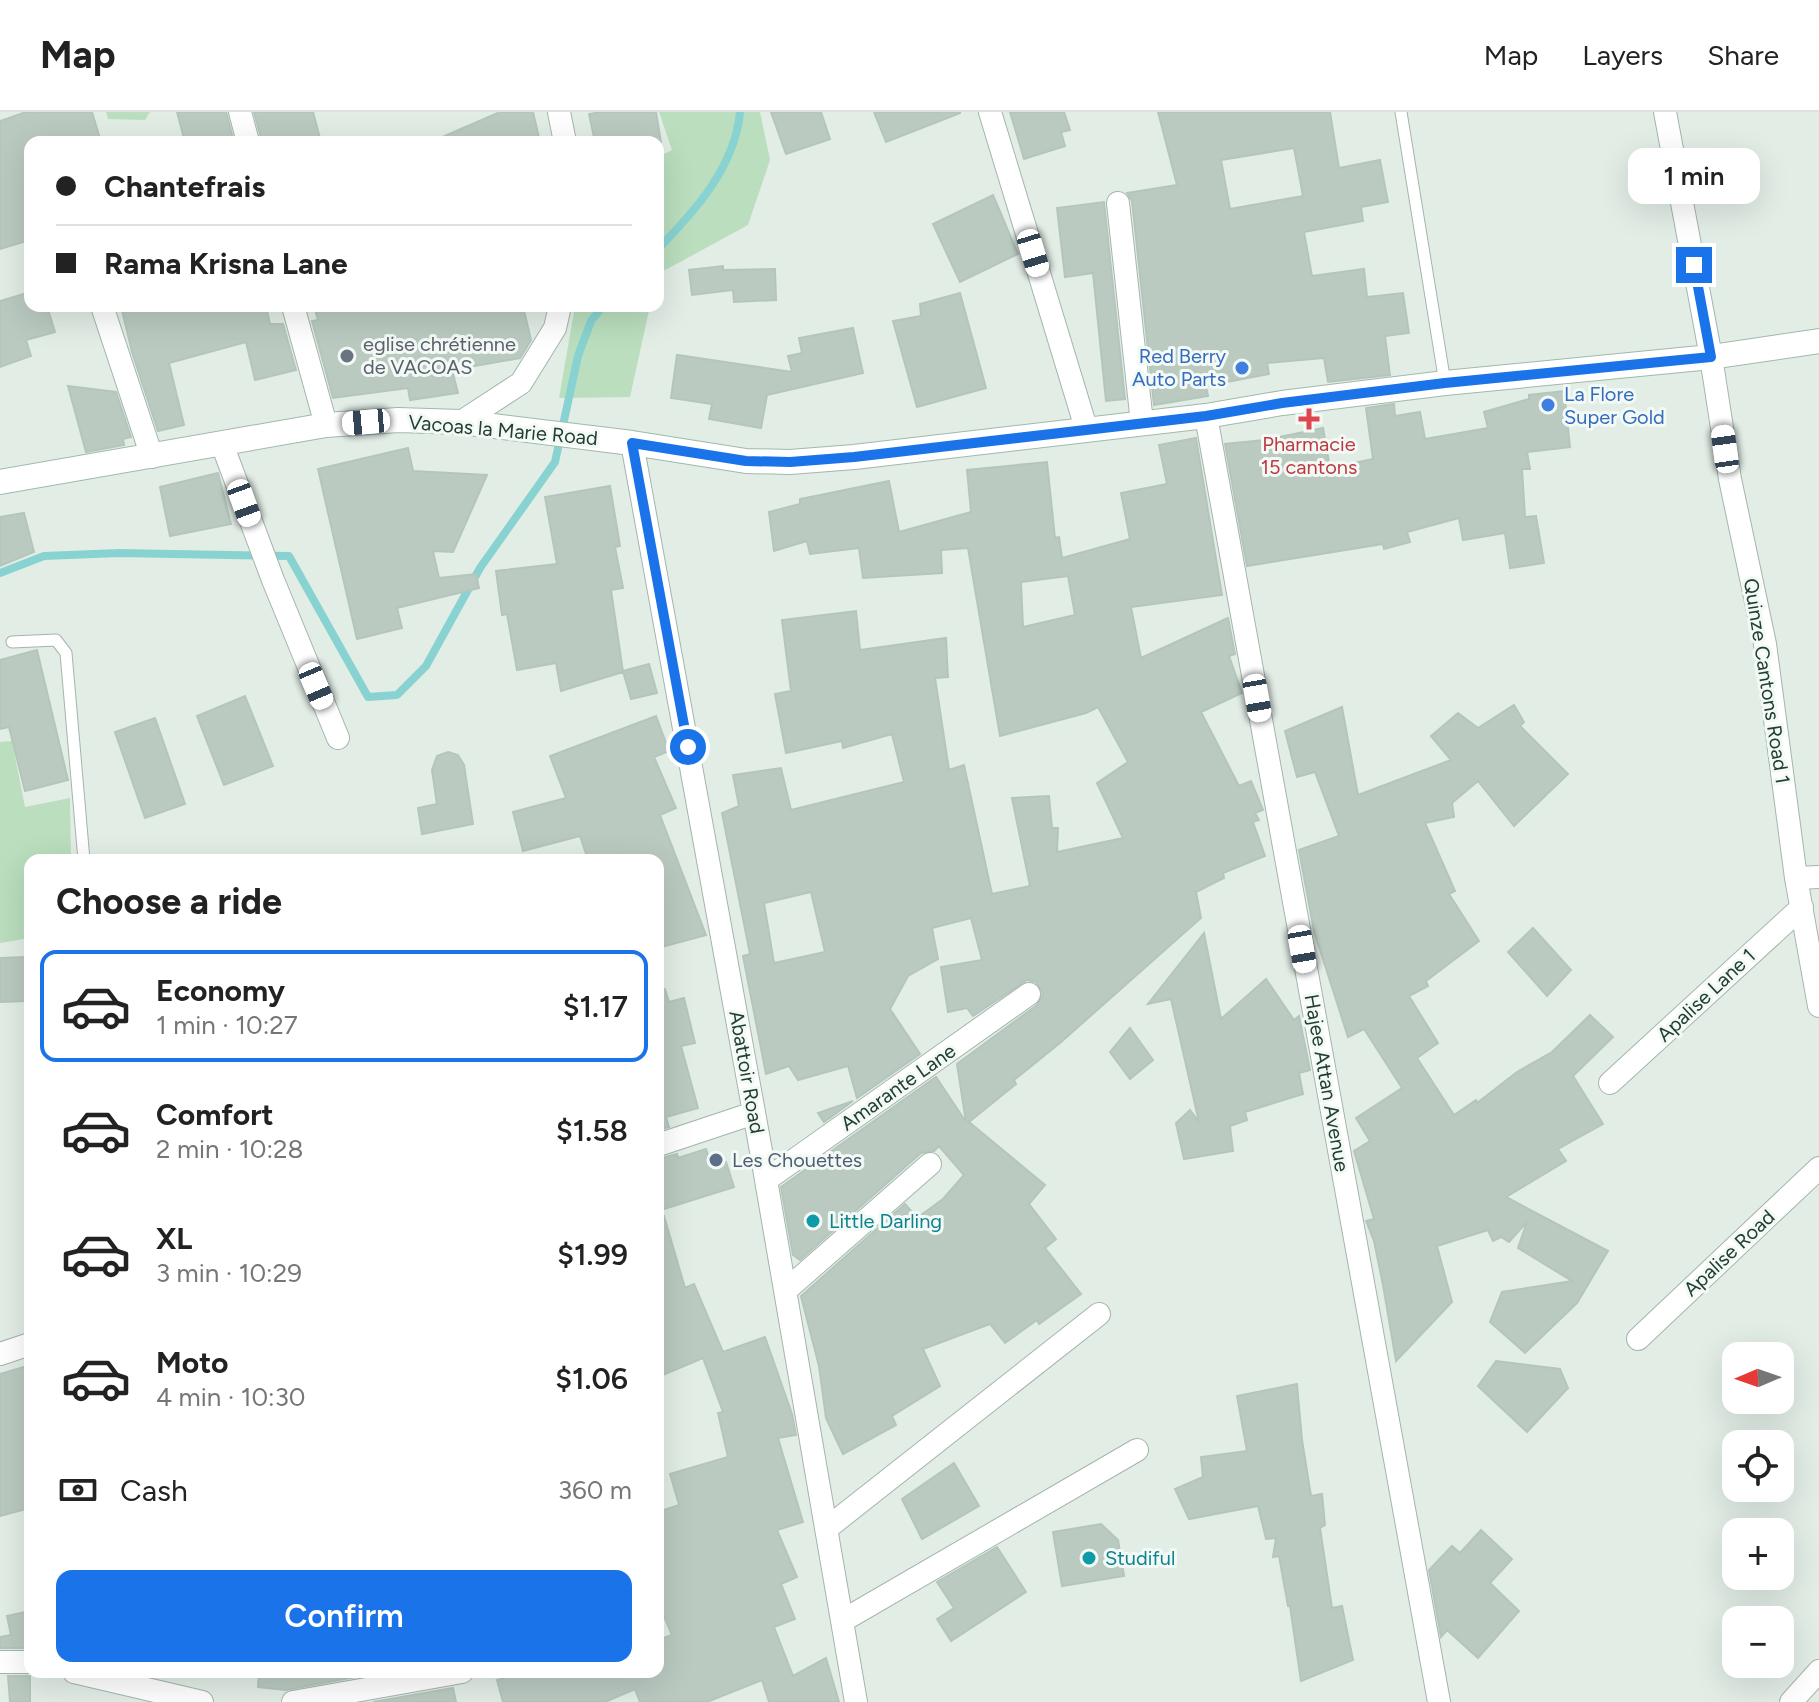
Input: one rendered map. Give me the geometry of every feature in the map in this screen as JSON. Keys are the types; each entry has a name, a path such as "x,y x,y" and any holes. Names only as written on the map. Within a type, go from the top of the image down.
{"main road":[{"name":"Vacoas la Marie Road","path":"0,482 326,425 398,420 461,422 746,461 790,462 1206,416 1282,403 1445,383 1711,357 1819,341"}],"street":[{"path":"240,112 246,136"},
{"path":"559,112 564,136"},
{"path":"990,112 1086,428"},
{"name":"Quinze Cantons Road 1","path":"1665,112 1711,357 1730,479 1765,644 1796,878 1819,1006"},
{"path":"1118,203 1142,423"},
{"path":"104,312 152,457"},
{"path":"295,312 326,425"},
{"path":"461,422 521,383 555,328 559,312"},
{"name":"Hajee Attan Avenue","path":"1206,416 1439,1702"},
{"name":"Abattoir Road","path":"632,443 766,1180 856,1702"},
{"path":"222,444 273,580 338,738"},
{"path":"1796,878 1819,877"},
{"name":"Apalise Lane 1","path":"1610,1083 1802,907"},
{"name":"Amarante Lane","path":"766,1180 1029,994"},
{"path":"664,1143 754,1113"},
{"path":"785,1291 930,1164"},
{"name":"Apalise Road","path":"1638,1339 1819,1168"},
{"path":"826,1529 1099,1314"},
{"path":"0,1354 24,1346"},
{"path":"842,1621 1137,1450"},
{"path":"0,1662 24,1662"},
{"path":"1791,1702 1819,1671"},
{"path":"100,1678 202,1702"},
{"path":"293,1702 330,1689 415,1678"}],"lane":[{"path":"1401,112 1445,383"},
{"path":"12,642 56,640 66,653 83,854"}],"green space":[{"path":"106,112 150,112 145,120 108,119"},
{"path":"659,112 760,112 770,160 748,225 664,271 664,154 672,150"},
{"path":"574,312 649,312 630,397 559,398"},
{"path":"12,741 25,807 70,798 71,854 24,854 24,939 0,943 0,742"}],"building":[{"path":"26,112 92,112 99,136 24,136 24,242 0,249 0,121"},
{"path":"177,112 226,112 232,136 183,136"},
{"path":"254,112 313,112 319,136 260,136"},
{"path":"500,112 533,112 539,136 445,136"},
{"path":"656,112 660,136 594,136 589,114"},
{"path":"771,112 821,112 830,139 786,154"},
{"path":"874,112 960,112 960,113 886,142"},
{"path":"1010,112 1064,112 1070,130 1061,132 1065,146 1024,159"},
{"path":"1158,112 1330,112 1339,168 1380,160 1388,202 1361,207 1363,221 1304,232 1312,276 1364,269 1367,297 1403,293 1409,333 1385,336 1390,375 1328,382 1324,358 1267,363 1269,374 1206,386 1208,396 1154,405 1132,201 1127,193 1177,185","holes":["1294,148 1303,196 1230,209 1221,160"]},
{"path":"993,195 1018,254 960,282 933,224"},
{"path":"1104,202 1125,399 1106,401 1093,273 1065,277 1057,208"},
{"path":"723,266 723,270 775,269 776,300 734,302 733,290 692,295 689,270"},
{"path":"960,293 986,388 917,407 893,321 921,316 920,304"},
{"path":"24,294 24,312 49,312 55,332 26,340 31,356 0,367 0,301"},
{"path":"122,312 267,312 270,324 283,324 296,370 255,380 246,342 169,363 184,425 158,431"},
{"path":"316,312 524,312 531,340 520,358 452,370 458,393 410,400 408,388 333,398 312,321 318,320"},
{"path":"853,328 863,373 767,395 761,428 709,419 712,404 671,398 677,355 792,372 788,356 802,353 799,338"},
{"path":"68,386 116,392 131,437 123,439 124,445 86,452"},
{"path":"1564,391 1570,447 1527,452 1530,469 1522,469 1525,517 1536,516 1544,563 1510,568 1505,533 1463,540 1459,518 1407,532 1410,542 1384,549 1383,544 1247,566 1225,444 1265,440 1323,428 1330,468 1373,459 1366,408 1394,404 1395,416 1420,412 1425,439 1488,428 1484,412 1529,399 1529,395"},
{"path":"1196,438 1222,595 1131,607 1141,658 1228,618 1235,654 1229,656 1242,693 1201,712 1239,786 1251,781 1263,810 1255,813 1259,820 1253,822 1265,856 1223,873 1224,878 1196,892 1201,918 1014,1080 1016,1084 969,1122 1045,1185 1029,1204 1056,1239 1045,1248 1081,1294 1039,1324 1037,1320 1005,1343 990,1324 923,1349 940,1386 892,1416 896,1425 843,1454 826,1418 819,1366 801,1296 905,1204 917,1218 943,1199 964,1175 939,1146 934,1151 921,1153 800,1260 793,1255 781,1187 936,1077 966,1122 957,1064 1037,1005 1043,994 1036,982 1027,980 973,1016 967,1008 948,1012 941,967 982,960 971,918 932,928 938,959 908,976 890,1009 920,1054 857,1098 848,1066 798,1080 789,1066 766,1074 743,956 750,954 722,813 739,806 733,775 781,768 791,810 904,782 892,734 843,748 842,741 786,753 775,694 791,691 782,620 856,611 860,650 946,638 948,677 935,678 949,770 964,765 992,894 1030,886 1012,798 1049,796 1052,828 1058,828 1057,852 1123,838 1097,783 1128,762 1098,707 1000,736 968,548 941,550 942,573 863,578 859,548 810,554 807,541 774,551 769,512 800,504 800,499 889,481 899,532 971,512 967,470 1047,462 1055,538 1059,537 1062,558 1130,539 1121,493 1167,484 1159,445","holes":["1068,576 1075,615 1023,627 1021,582","811,892 825,952 774,963 764,903"]},
{"path":"408,448 413,471 487,475 453,552 433,551 439,578 476,574 479,588 397,608 402,628 357,639 318,469"},
{"path":"218,473 231,524 170,536 160,487"},
{"path":"610,486 620,546 615,547 623,588 611,590 623,672 561,691 556,663 517,670 507,614 502,615 496,571 557,564 545,497"},
{"path":"24,513 34,552 0,566 0,517"},
{"path":"37,650 68,780 25,791 9,727 0,729 0,660"},
{"path":"649,664 657,693 631,699 623,671"},
{"path":"245,696 273,766 224,785 197,716"},
{"path":"1514,705 1524,722 1520,726 1568,774 1514,826 1478,781 1452,803 1454,817 1425,823 1455,891 1449,894 1479,941 1426,981 1428,986 1409,996 1438,1043 1417,1058 1454,1115 1552,1052 1590,1015 1613,1037 1573,1076 1603,1124 1558,1149 1566,1161 1506,1197 1608,1251 1577,1303 1525,1353 1490,1322 1502,1292 1572,1281 1518,1248 1527,1222 1509,1242 1501,1237 1493,1241 1488,1230 1437,1246 1452,1302 1396,1361 1374,1241 1366,1221 1374,1219 1354,1151 1370,1141 1356,1118 1402,1088 1364,1029 1348,1037 1314,931 1299,850 1339,836 1315,772 1297,777 1285,731 1342,707 1358,795 1451,760 1431,736 1458,713 1478,728"},
{"path":"656,716 669,751 654,757 676,808 660,815 706,935 664,946 664,854 586,854 580,836 523,851 513,812 566,798 550,756"},
{"path":"155,718 185,804 145,818 115,732"},
{"path":"448,752 458,755 464,765 473,824 422,834 418,808 437,804 432,770 437,756"},
{"path":"1533,928 1571,970 1547,996 1508,952"},
{"path":"1204,933 1221,1019 1266,979 1294,1020 1299,1016 1310,1070 1299,1073 1303,1094 1245,1112 1247,1120 1230,1126 1233,1151 1184,1159 1176,1123 1190,1110 1199,1122 1171,999 1148,1004"},
{"path":"24,957 24,1001 0,1002 0,958"},
{"path":"664,989 669,1002 684,998 695,1043 681,1046 698,1108 666,1117 669,1127 664,1128"},
{"path":"1130,1028 1153,1060 1130,1079 1110,1052"},
{"path":"853,1101 824,1122 818,1113"},
{"path":"706,1149 712,1167 726,1162 734,1187 664,1209 664,1157 677,1154 678,1158"},
{"path":"664,1216 685,1288 694,1284 723,1352 765,1337 792,1414 796,1435 778,1438 803,1522 777,1530 797,1577 781,1584 795,1619 774,1627 793,1676 826,1658 839,1702 769,1702 762,1680 707,1702 640,1702 635,1689 605,1702 503,1702 497,1680 505,1678 664,1678 664,1638 672,1635 664,1616 664,1510 679,1505 670,1474 728,1457 718,1413 723,1412 703,1358 664,1374"},
{"path":"1496,1361 1560,1369 1568,1388 1527,1432 1478,1386"},
{"path":"24,1367 24,1510 0,1516 0,1374"},
{"path":"1297,1384 1311,1496 1322,1494 1325,1525 1320,1528 1332,1608 1342,1606 1353,1660 1301,1681 1279,1556 1273,1557 1276,1538 1266,1539 1258,1506 1189,1519 1175,1489 1203,1477 1201,1457 1247,1451 1237,1396"},
{"path":"954,1463 979,1506 922,1539 902,1499"},
{"name":"Studiful","path":"1101,1524 1118,1540 1124,1576 1062,1586 1053,1532"},
{"path":"1481,1530 1512,1559 1490,1583 1519,1611 1478,1658 1447,1630 1441,1637 1429,1570 1452,1546 1460,1553"},
{"path":"997,1547 1026,1592 951,1641 937,1619 954,1608 937,1582"},
{"path":"24,1612 24,1648 0,1648 0,1637 11,1635 7,1616"},
{"path":"8,1676 30,1678 30,1702 10,1702"},
{"path":"259,1678 350,1678 286,1690 258,1687"},
{"path":"453,1688 456,1702 373,1702"}],"waterway":[{"path":"664,243 699,203 722,169 737,132 740,112"},
{"path":"0,573 44,556 119,553 289,556 368,697 397,695 426,666 480,568 555,462 578,356 591,321 598,312"}],"place":[{"name":"eglise chrétienne de VACOAS","path":"347,356"},
{"name":"Red Berry Auto Parts","path":"1242,368"},
{"name":"La Flore Super Gold","path":"1548,405"},
{"name":"Pharmacie 15 cantons","path":"1309,419"},
{"name":"Les Chouettes","path":"716,1160"},
{"name":"Little Darling","path":"813,1221"},
{"name":"Studiful","path":"1089,1558"}],"route":[{"path":"688,747 632,443 746,461 790,462 854,457 1206,416 1282,403 1445,383 1711,357 1694,265"}]}
